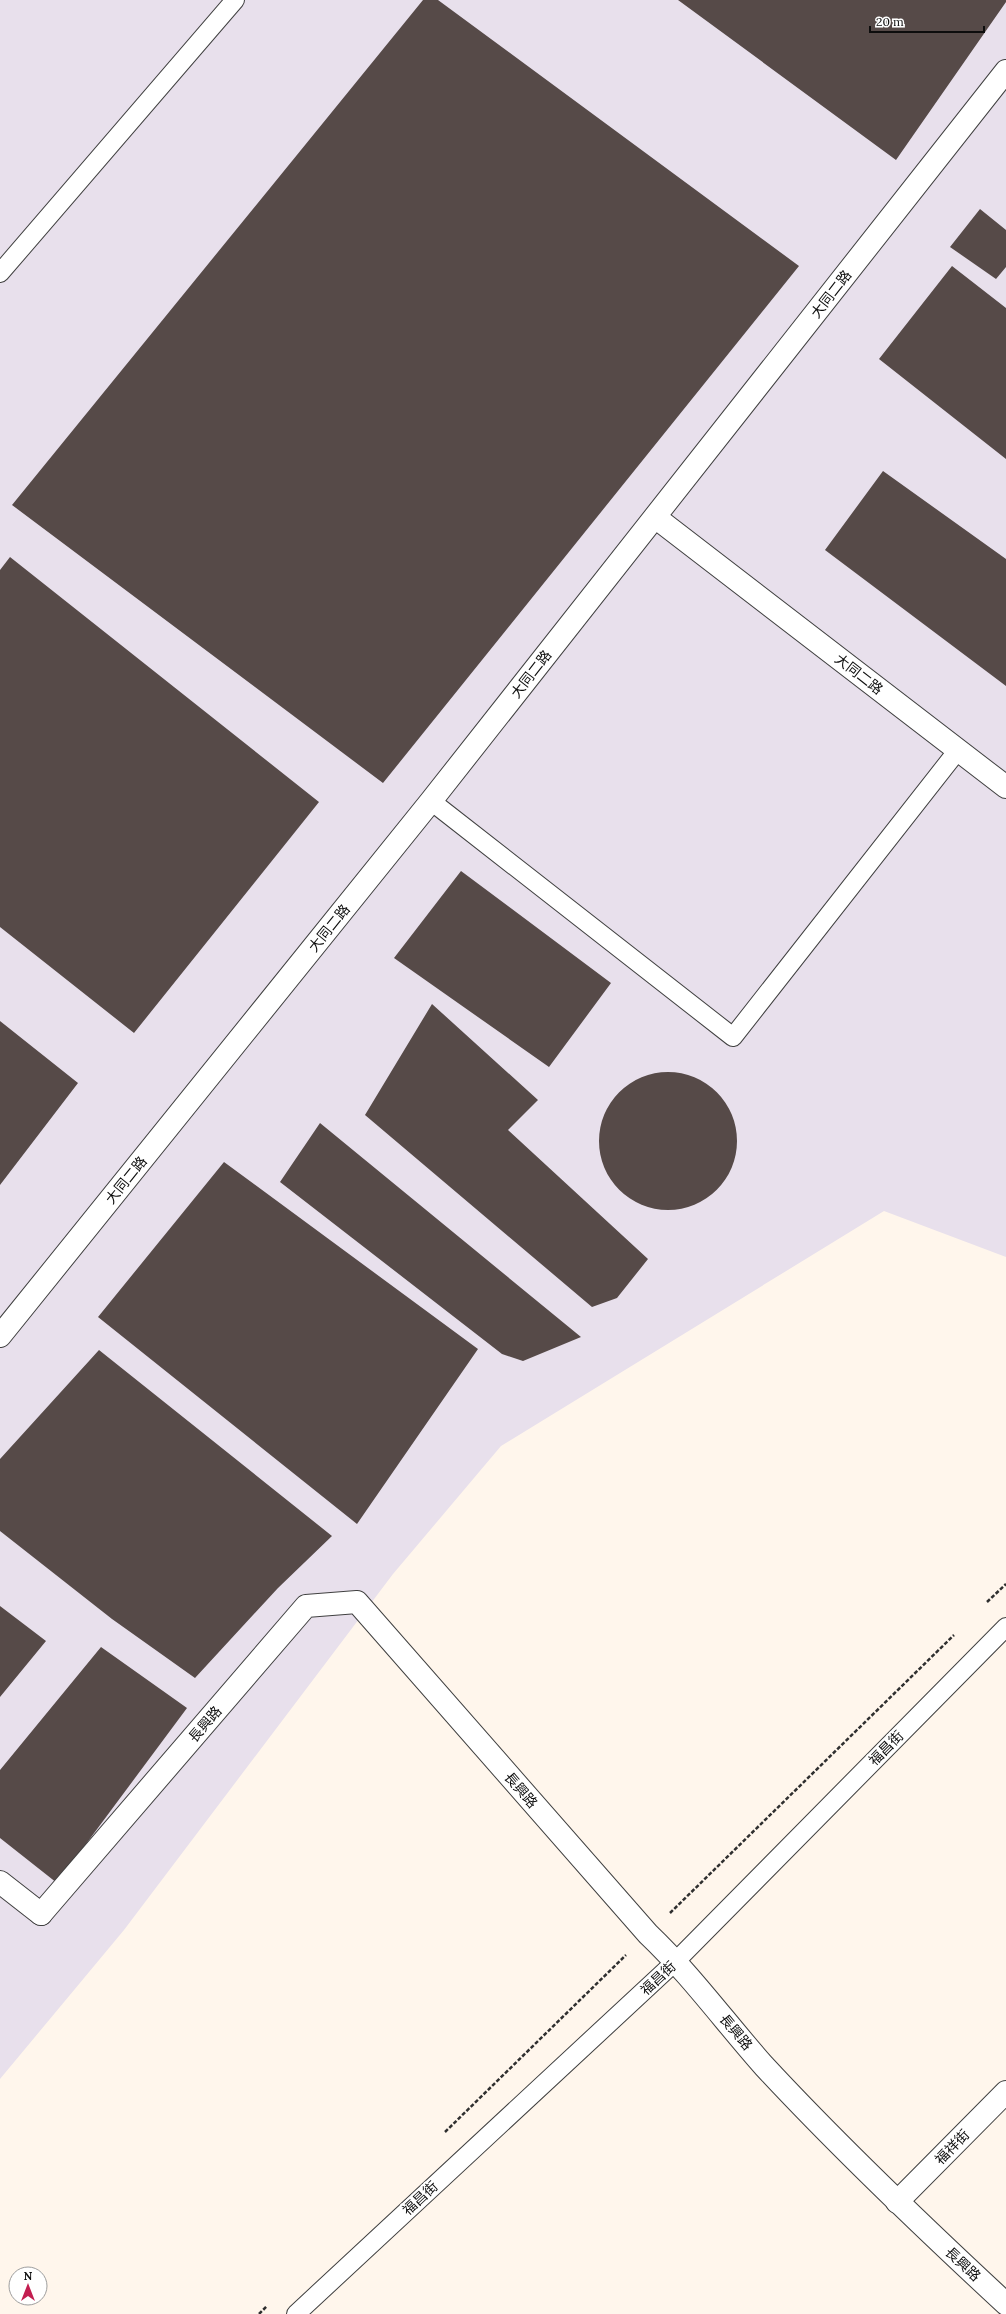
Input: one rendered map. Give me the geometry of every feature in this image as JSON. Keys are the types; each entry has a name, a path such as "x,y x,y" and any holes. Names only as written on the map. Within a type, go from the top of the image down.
{"street":[{"name":"大同二路","path":"0,1336 431,802 1006,71"},
{"name":"大同二路","path":"655,517 1006,787"},
{"name":"長興路","path":"0,1882 41,1914 306,1606 357,1602 648,1934 676,1961 764,2065 897,2202 1006,2304"},
{"name":"福祥街","path":"897,2202 1006,2092"}],"lane":[{"path":"0,273 235,0"},
{"path":"431,802 733,1037 958,750"},
{"name":"福昌街","path":"296,2314 676,1961 1006,1627"}],"shaded area":[{"path":"0,0 1006,0 1006,1257 884,1211 501,1446 393,1574 124,1930 0,2079"}],"building":[{"path":"423,0 438,0 799,266 383,783 12,505"},
{"path":"678,0 1006,0 1006,2 896,160"},
{"path":"980,209 1006,230 1006,267 996,279 950,247"},
{"path":"952,266 1006,308 1006,459 879,359"},
{"path":"883,471 1006,559 1006,686 825,550"},
{"path":"10,557 319,802 134,1033 0,927 0,570"},
{"path":"461,871 611,983 549,1067 394,958"},
{"path":"432,1004 538,1100 508,1130 648,1259 617,1298 592,1307 365,1115"},
{"path":"0,1021 78,1083 0,1185"},
{"path":"661,1072 675,1072 694,1077 717,1092 732,1115 736,1128 736,1154 732,1167 717,1190 694,1205 675,1210 661,1210 642,1205 619,1190 604,1167 599,1148 599,1134 604,1115 619,1092 642,1077"},
{"path":"320,1123 581,1337 523,1361 502,1354 280,1182"},
{"path":"224,1162 478,1349 357,1524 98,1317"},
{"path":"99,1350 332,1536 278,1588 195,1678 112,1619 0,1531 0,1459"},
{"path":"0,1606 46,1641 0,1697"},
{"path":"101,1647 187,1708 57,1883 0,1838 0,1770"}]}
